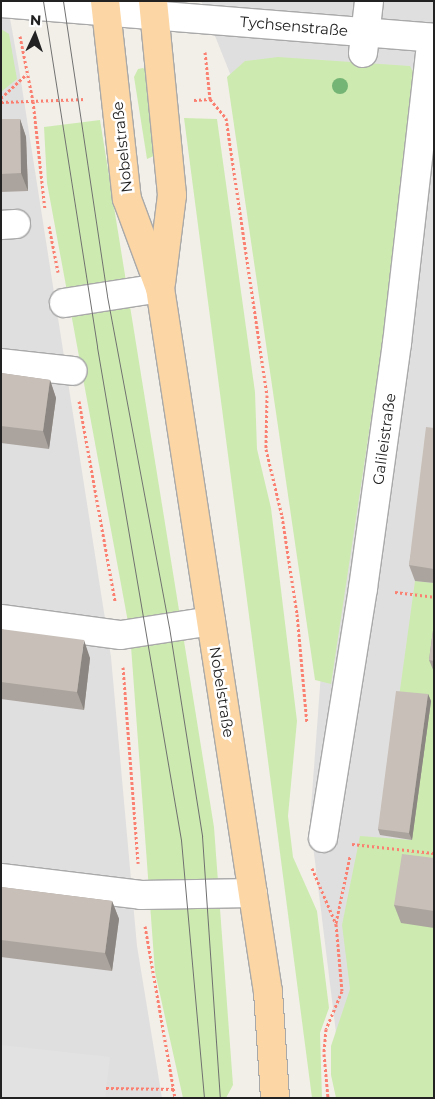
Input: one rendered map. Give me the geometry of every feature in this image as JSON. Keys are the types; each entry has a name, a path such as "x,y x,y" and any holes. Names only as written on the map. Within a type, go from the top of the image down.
{"main road":[{"name":"Nobelstraße","path":"106,6 127,199 160,288 268,992 275,1098"},
{"name":"Nobelstraße","path":"154,8 172,195 160,288"}],"street":[{"path":"364,42 369,1"},
{"name":"Tychsenstraße","path":"7,3 154,8 364,42 433,38"},
{"name":"Galileistraße","path":"323,838 363,588 397,342 433,38"},
{"path":"64,303 160,288"},
{"path":"1,363 73,372"},
{"path":"1,619 121,635 211,621"},
{"path":"1,878 141,895 253,892"}],"path":[{"path":"1,102 33,101 7,3"},
{"path":"1,98 27,74"},
{"path":"208,74 210,99 226,118 228,128 267,395 266,449 282,516 297,614 307,731"},
{"path":"363,588 434,597"},
{"path":"323,838 352,844 434,853"},
{"path":"328,1098 324,1054 326,1029 342,991 336,924 352,844"},
{"path":"309,862 336,924"},
{"path":"106,1088 176,1089"}],"shaded area":[{"path":"1,1 7,1 20,75 111,657 137,946 162,1098 1,1098"},
{"path":"201,1 434,1 434,1098 344,1098 310,821 321,673 233,81"},
{"path":"1,1045 110,1057 105,1098 1,1098"}],"green space":[{"path":"1,29 9,34 17,79 1,92"},
{"path":"278,57 410,66 421,87 331,684 315,680 227,77 245,61"},
{"path":"143,68 146,70 156,155 147,159 134,77 138,69"},
{"path":"184,118 217,119 255,392 257,449 271,508 297,721 288,816 293,857 317,911 329,1008 320,1033 322,1098 312,1098"},
{"path":"100,120 214,827 233,1085 226,1098 183,1098 155,972 130,633 47,183 44,127"},
{"path":"415,581 434,583 434,1098 336,1098 331,1075 331,1046 350,989 342,925 360,836 412,840 399,697"}],"building":[{"path":"1,119 20,119 21,173 1,174"},
{"path":"1,373 50,380 43,431 1,426"},
{"path":"426,427 434,428 434,569 409,565"},
{"path":"434,623 434,661 429,660"},
{"path":"1,629 84,640 77,692 1,682"},
{"path":"396,691 428,694 409,833 378,829"},
{"path":"402,854 434,858 434,911 394,905"},
{"path":"1,887 112,901 105,953 1,940"}],"tram line":[{"path":"43,1 97,347 181,840 204,1098"},
{"path":"63,1 107,296 169,627 202,836 220,1098"}]}
